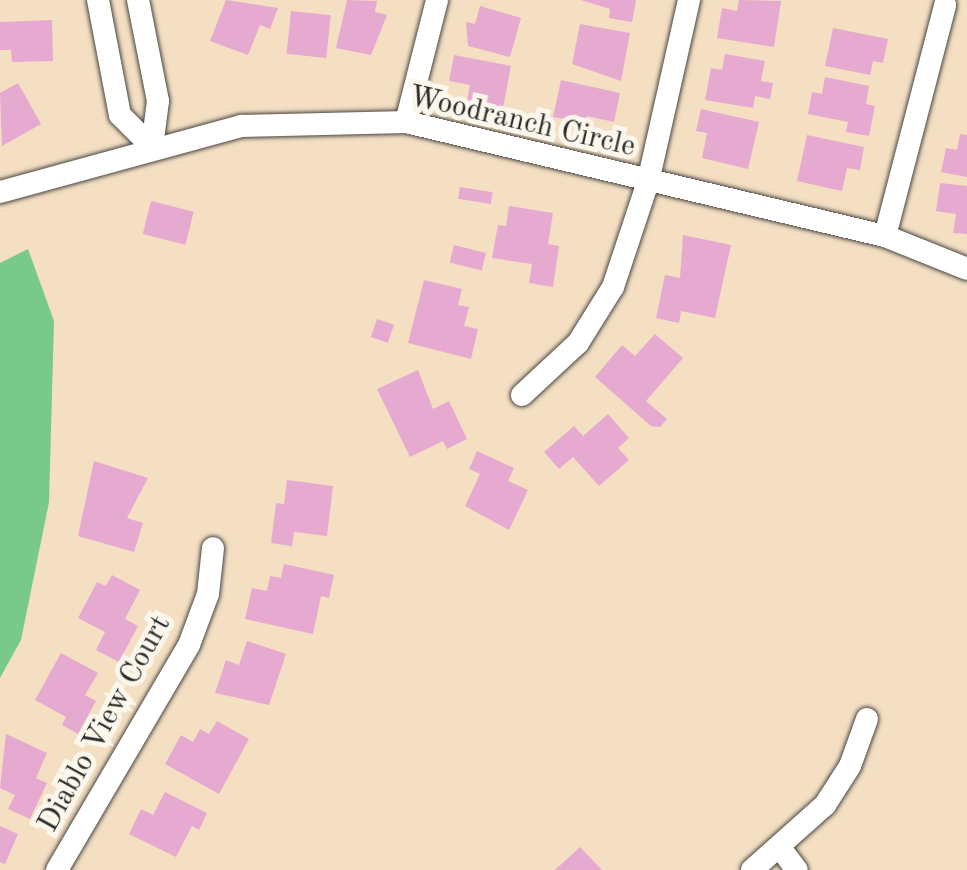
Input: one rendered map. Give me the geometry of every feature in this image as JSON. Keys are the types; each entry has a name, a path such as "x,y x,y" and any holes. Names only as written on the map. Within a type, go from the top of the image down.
{"street":[{"path":"98,0 120,115 152,147"},
{"path":"138,0 158,101 152,147"},
{"path":"406,122 437,0"},
{"path":"522,395 578,343 613,287 648,182 689,0"},
{"path":"885,236 946,5"},
{"name":"Woodranch Circle","path":"0,192 152,147 241,126 406,122 885,236 967,269"},
{"name":"Diablo View Court","path":"57,870 189,646 208,594 213,548"},
{"path":"752,870 782,849 825,805 850,766 867,719"},
{"path":"782,849 797,870"}],"green space":[{"path":"28,249 54,321 49,502 21,640 0,678 0,263"}],"building":[{"path":"226,0 278,8 270,29 260,25 248,55 210,41"},
{"path":"347,0 377,1 375,12 387,15 371,55 336,48"},
{"path":"581,0 636,0 632,22 609,18 610,9"},
{"path":"739,0 781,1 774,47 717,38 722,8 737,11"},
{"path":"480,6 521,18 510,57 468,46 466,22 475,24"},
{"path":"291,11 331,15 326,58 287,54"},
{"path":"52,20 53,61 12,62 11,50 0,50 0,22"},
{"path":"580,24 630,33 621,81 572,64"},
{"path":"833,28 888,39 883,63 873,61 870,75 825,66"},
{"path":"725,54 765,61 761,81 773,83 770,99 755,96 753,108 705,100 711,68 722,70"},
{"path":"454,55 511,66 503,108 467,101 470,85 449,81"},
{"path":"825,77 869,86 866,104 875,106 869,136 846,132 848,122 808,114 812,92 822,94"},
{"path":"561,80 620,93 614,122 587,116 583,131 563,127 565,119 553,117"},
{"path":"18,83 41,124 2,146 0,93"},
{"path":"701,109 759,122 748,169 702,158 707,133 696,131"},
{"path":"960,134 967,135 967,177 941,172 946,148 957,150"},
{"path":"807,135 864,147 860,170 847,168 842,191 797,181"},
{"path":"940,183 967,186 967,234 953,233 956,214 936,211"},
{"path":"460,187 493,192 491,204 458,199"},
{"path":"151,201 194,212 185,245 143,234"},
{"path":"509,206 553,213 548,244 559,246 553,287 529,283 532,264 492,258 498,225 506,226"},
{"path":"683,235 731,245 715,318 681,311 679,323 656,318 665,275 680,278"},
{"path":"454,245 486,253 482,270 450,262"},
{"path":"424,280 462,289 458,305 469,307 464,326 478,329 471,359 408,343"},
{"path":"377,319 394,325 388,343 371,337"},
{"path":"655,334 683,358 646,401 667,419 660,427 651,426 595,377 622,345 635,356"},
{"path":"418,370 433,409 449,401 467,439 447,449 443,441 410,457 377,389"},
{"path":"608,414 629,438 618,448 629,460 599,486 573,457 559,469 544,452 574,426 583,436"},
{"path":"477,451 514,468 508,481 528,490 509,530 465,506 480,474 469,469"},
{"path":"94,461 148,478 127,518 143,523 134,552 78,536"},
{"path":"287,480 333,486 327,536 294,532 292,546 271,543 276,503 284,504"},
{"path":"284,564 334,575 329,598 321,596 313,634 245,619 252,588 267,591 270,576 281,578"},
{"path":"112,575 140,590 125,619 138,626 119,662 96,650 105,632 78,618 97,582 106,586"},
{"path":"247,641 286,654 269,705 215,693 226,660 239,665"},
{"path":"61,653 98,673 85,695 96,701 78,734 62,725 66,717 35,700"},
{"path":"217,721 249,739 219,794 165,764 181,735 193,742 200,729 209,734"},
{"path":"6,734 47,753 36,778 47,783 30,819 8,809 15,795 0,788"},
{"path":"165,792 207,813 199,830 192,826 176,857 129,834 141,809 153,815"},
{"path":"0,826 18,834 5,864 0,862"},
{"path":"580,847 602,870 555,870"}]}
